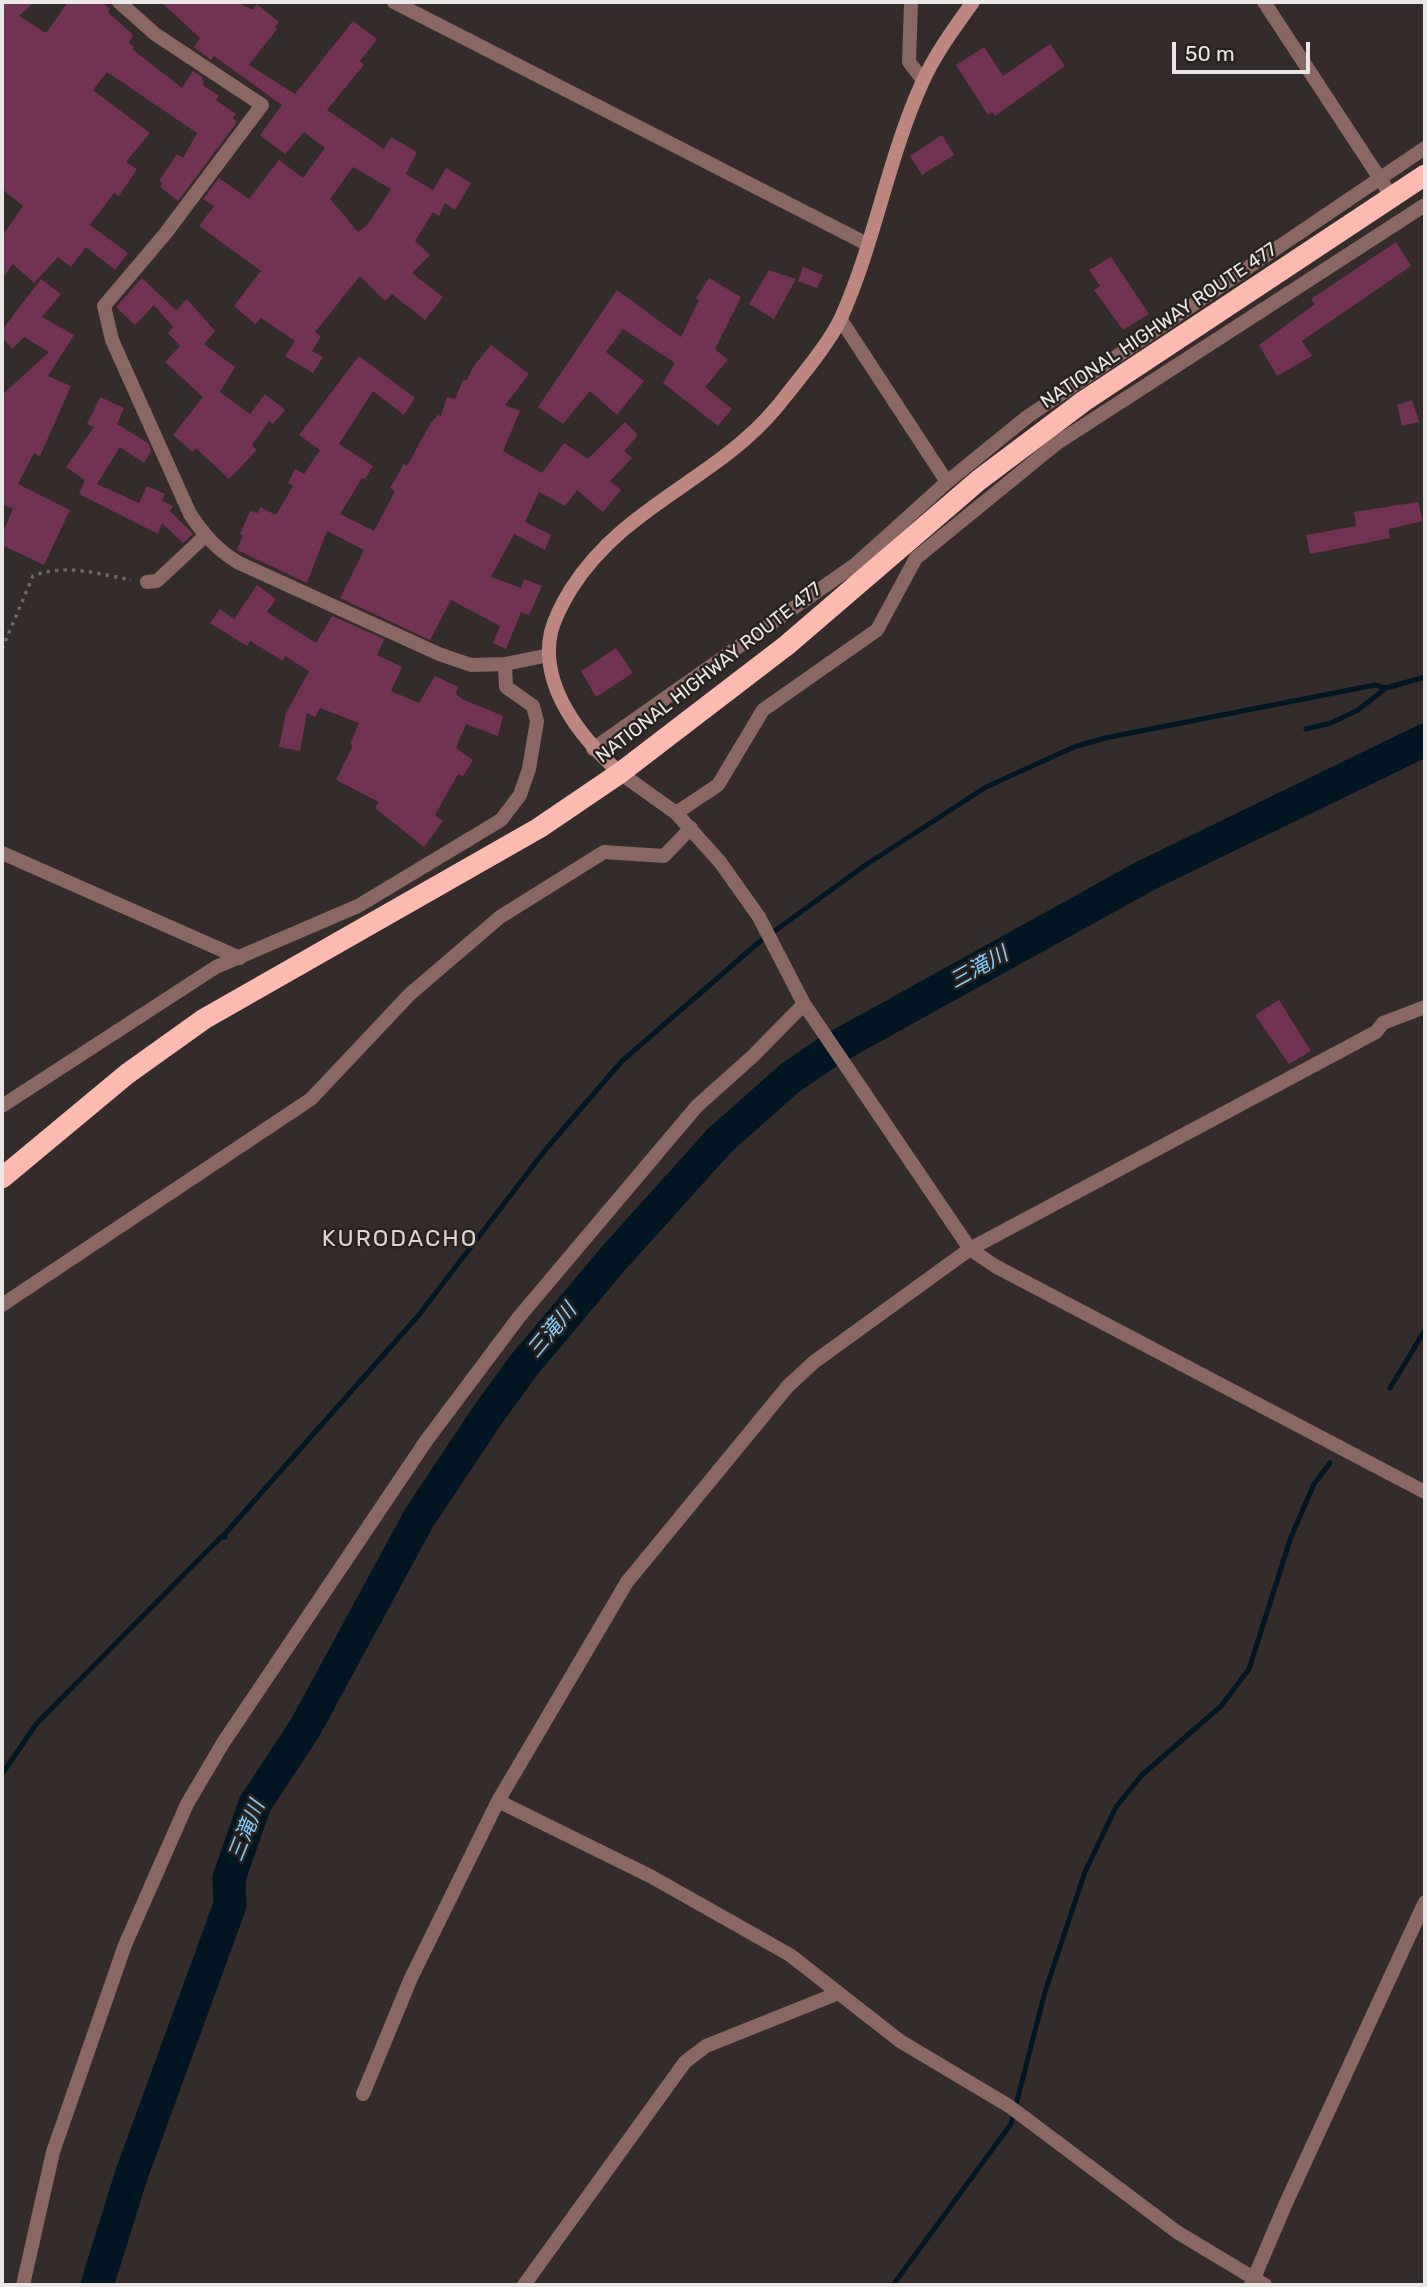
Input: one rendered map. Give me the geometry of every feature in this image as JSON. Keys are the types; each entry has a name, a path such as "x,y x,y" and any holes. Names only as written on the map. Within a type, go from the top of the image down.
{"highway":[{"name":"NATIONAL HIGHWAY ROUTE 477","path":"2,1178 128,1074 204,1018 539,828 620,773 787,645 979,480 1084,401 1425,175"}],"street":[{"path":"119,2 155,34 262,105 165,234 104,306 112,341 190,514 205,536 222,553 239,563 439,654 471,665 505,664 549,655"},
{"path":"394,2 867,244"},
{"path":"911,2 909,62 923,80"},
{"path":"973,2 923,80 891,164 841,320 774,410 736,446 607,542 585,567 562,604 552,631 549,655 564,706 593,749 620,773 676,813 720,862 759,916 806,1006 970,1249 995,1266 1425,1492"},
{"path":"1264,2 1392,197"},
{"path":"593,749 856,564 947,482 1027,417 1425,148"},
{"path":"676,813 718,785 763,710 877,630 916,558 1057,443 1425,205"},
{"path":"841,320 947,482"},
{"path":"147,582 157,581 205,536"},
{"path":"2,1106 216,967 358,906 501,820 520,795 529,769 537,721 533,706 506,687 505,664"},
{"path":"2,1305 312,1099 410,993 500,917 604,852 664,856 691,828"},
{"path":"2,853 240,958"},
{"path":"23,2285 53,2152 116,1969 187,1804 223,1743 426,1441 519,1317 697,1106 806,1006"},
{"path":"363,2094 411,1978 498,1801 626,1582 788,1386 814,1362 970,1249 1376,1032 1383,1023 1425,1007"},
{"path":"498,1801 652,1877 781,1950 900,2041 1009,2106 1177,2232 1257,2283 1286,2203 1311,2155 1425,1902"},
{"path":"524,2285 685,2062 706,2046 836,1994"}],"path":[{"path":"2,649 33,576 45,571 80,570 147,582"}],"building":[{"path":"2,2 34,2 19,16 46,33 68,2 102,2 110,9 108,12 133,35 129,43 134,47 132,49 182,88 193,71 202,77 204,86 219,96 216,100 236,114 233,118 237,122 178,201 160,187 163,183 159,181 177,154 183,158 197,133 107,72 93,90 150,133 126,162 137,169 119,196 114,193 90,225 128,253 115,270 86,247 71,267 58,257 34,283 13,264 2,279 2,236 23,206 2,189"},
{"path":"161,2 237,2 253,10 257,4 279,22 275,27 277,29 249,65 295,94 353,21 377,39 360,61 364,65 327,110 384,149 391,137 417,152 406,174 433,190 446,168 471,183 455,210 445,203 439,216 433,212 415,241 430,255 412,273 443,297 425,320 392,294 385,301 360,276 315,332 321,336 312,351 323,357 313,373 285,356 295,341 261,318 255,324 234,306 261,271 199,226 214,206 203,199 219,178 249,199 279,160 303,178 325,148 304,132 285,154 260,135 282,105 214,56 211,60 194,47 200,38","holes":["353,167 391,189 368,224 358,232 330,199"]},
{"path":"1050,44 1065,66 995,116 992,112 988,115 956,65 984,47 1003,76"},
{"path":"942,135 954,155 922,175 910,156"},
{"path":"1396,242 1411,266 1302,341 1312,356 1277,376 1259,345 1315,304 1311,299"},
{"path":"1111,257 1149,314 1123,330 1094,290 1100,286 1089,270"},
{"path":"803,267 823,275 817,288 798,281"},
{"path":"769,270 796,279 774,319 749,304"},
{"path":"142,278 176,310 187,299 215,331 204,344 235,367 220,392 250,414 265,394 285,410 273,424 269,421 252,445 257,450 229,479 196,448 193,452 173,435 203,397 165,362 180,346 168,333 173,327 154,305 135,325 116,307"},
{"path":"709,278 741,297 715,349 728,360 705,387 732,409 718,426 663,383 675,363 623,329 606,352 644,381 617,415 590,391 563,424 538,407 617,290 681,337 699,300 696,298"},
{"path":"41,279 61,294 42,317 74,335 48,376 71,386 40,456 34,453 18,484 70,510 44,565 2,545 2,534 13,509 2,504 2,395 49,352 24,337 12,349 2,337 2,330"},
{"path":"491,345 529,374 505,405 520,411 503,451 542,473 564,443 588,459 625,422 638,435 624,451 632,458 610,481 621,490 603,512 577,490 565,506 539,492 525,522 551,535 545,550 514,534 491,577 521,588 524,579 542,586 529,615 521,612 506,649 493,643 500,626 451,600 430,640 340,598 364,550 327,531 307,583 237,550 243,535 240,534 250,511 258,513 260,507 276,515 293,486 288,483 295,469 304,474 320,450 299,435 359,356 415,398 404,415 373,391 339,444 373,466 365,479 362,478 340,514 374,531 395,491 390,488 404,464 407,466 430,424 438,415 441,416 447,397 455,399 463,380 467,380 473,367"},
{"path":"100,397 124,408 117,424 148,443 151,451 144,463 120,447 97,484 139,503 147,486 165,494 162,501 173,506 170,511 193,534 183,543 162,523 158,534 79,494 85,480 66,467 94,427 87,424"},
{"path":"1412,400 1419,422 1402,426 1397,405"},
{"path":"1418,502 1423,521 1389,529 1390,538 1310,554 1306,535 1356,526 1354,512"},
{"path":"257,585 276,599 267,612 316,643 332,616 384,639 377,655 402,667 391,691 419,703 435,676 458,687 456,694 462,699 503,716 498,736 466,724 456,748 473,760 463,776 458,774 435,815 443,821 424,847 375,808 379,802 336,780 353,745 350,744 359,723 320,708 315,717 307,713 300,751 279,747 286,713 309,671 285,656 283,661 250,641 247,646 210,623 220,609 234,619"},
{"path":"616,648 633,673 596,697 581,671"},
{"path":"1279,1000 1311,1051 1289,1064 1255,1015"}],"waterway":[{"path":"1306,729 1331,723 1358,710 1386,688 1425,677"},
{"path":"2,1774 37,1723 221,1537 225,1537 223,1536 418,1316 546,1149 622,1061 758,943 867,864 986,787 1074,747 1105,738 1375,685 1386,688"},
{"name":"三滝川","path":"97,2285 132,2173 230,1905 229,1878 255,1804 305,1728 419,1518 524,1365 612,1260 720,1140 790,1078 831,1050 1145,876 1425,740"},
{"path":"1390,1388 1425,1330"},
{"path":"893,2285 1011,2124 1045,1992 1085,1872 1116,1807 1142,1775 1221,1706 1249,1669 1291,1537 1314,1484 1330,1463"}],"district":[{"name":"KURODACHO","path":"400,1239"}]}
